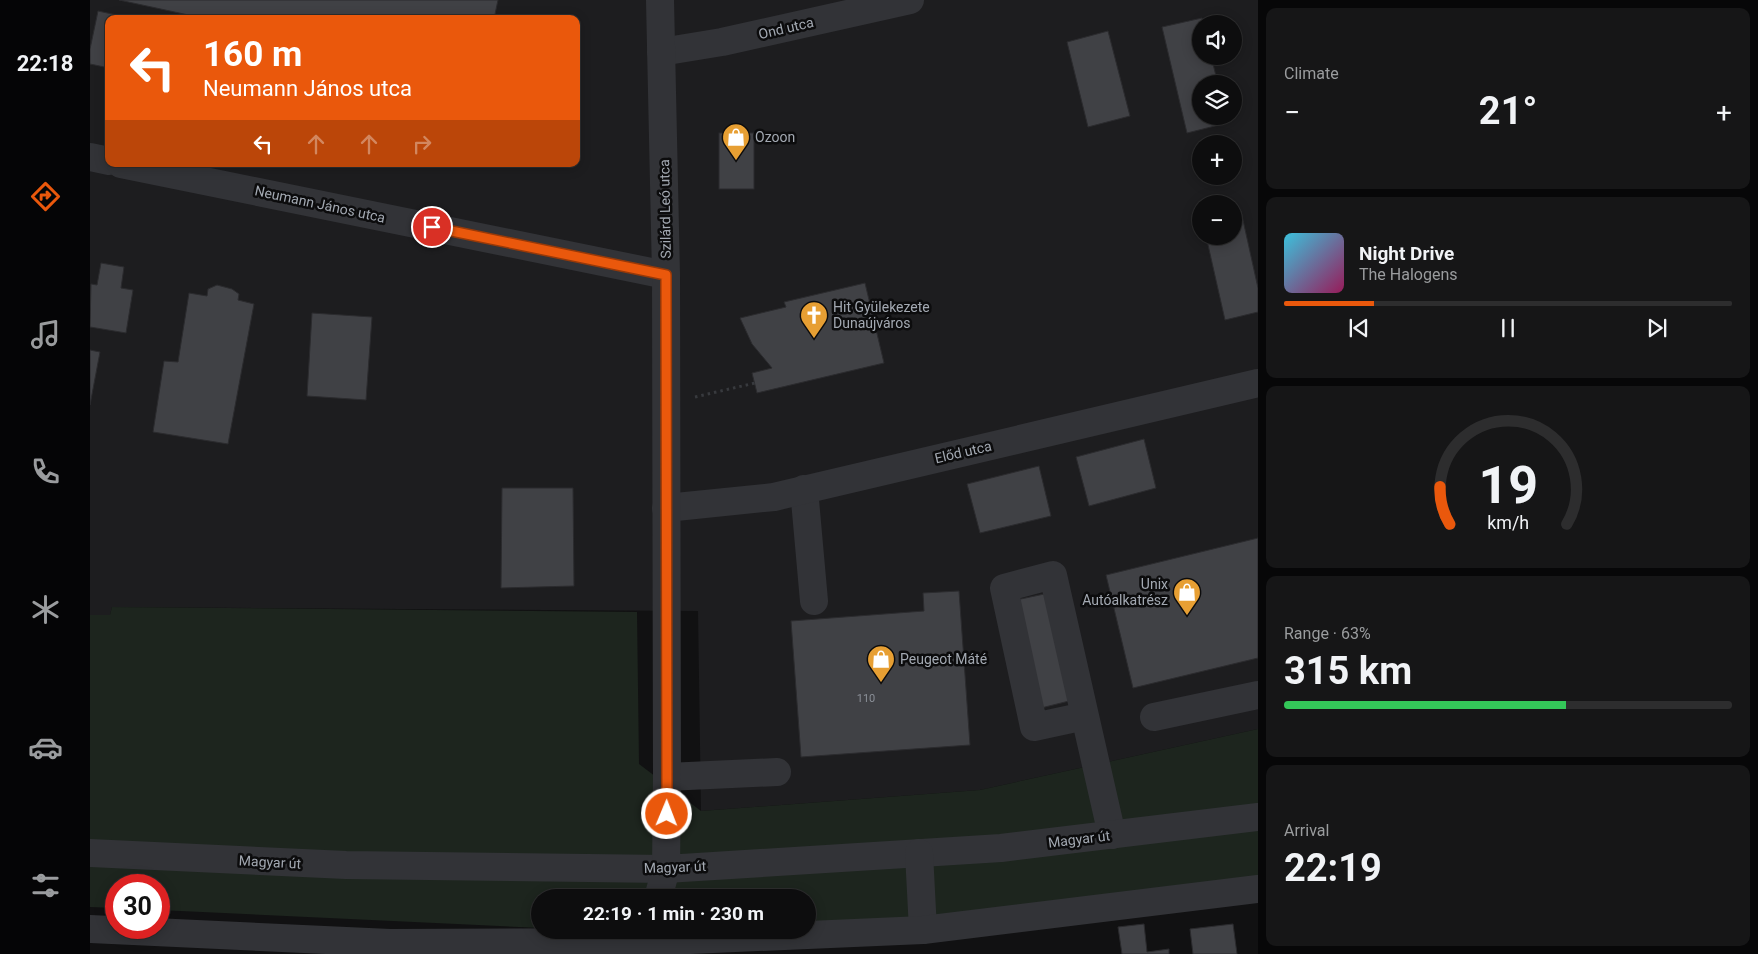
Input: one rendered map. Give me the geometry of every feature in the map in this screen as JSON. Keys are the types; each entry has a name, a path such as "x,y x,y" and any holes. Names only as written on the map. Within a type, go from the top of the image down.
{"street":[{"name":"Szilárd Leó utca","path":"660,0 666,275 667,777 666,869 660,889"},
{"name":"Ond utca","path":"662,52 722,42 910,0"},
{"path":"90,158 105,160"},
{"name":"Neumann János utca","path":"136,167 666,275"},
{"name":"Előd utca","path":"666,508 774,497 1258,383"},
{"path":"804,489 814,601"},
{"path":"1085,716 1034,727 1004,588 1053,575 1085,716 1112,835"},
{"path":"1154,717 1258,696"},
{"path":"667,777 778,772"},
{"name":"Magyar út","path":"90,854 346,865 666,869 1001,848 1258,817"},
{"path":"919,853 923,930"},
{"path":"90,929 390,943 645,942 923,930 1258,889"}],"path":[{"path":"695,397 754,383"}],"shaded area":[{"path":"90,0 1258,0 1258,729 980,790 701,811 698,611 112,607 110,615 90,615"},
{"path":"112,607 637,612 639,764 701,811 980,790 1258,729 1258,890 1030,912 816,924 816,889 531,889 531,928 170,911 170,874 105,874 105,908 90,907 90,615 110,615"}],"building":[{"path":"119,0 498,0 495,15 188,15"},
{"path":"98,11 117,15 105,15 105,67 90,64 90,49"},
{"path":"1192,20 1192,65 1213,65 1216,75 1192,75 1192,125 1219,125 1187,133 1162,27"},
{"path":"1108,31 1130,116 1088,127 1067,42"},
{"name":"Ozoon","path":"719,133 754,133 754,189 719,189"},
{"path":"1242,216 1258,288 1258,312 1225,320 1208,245 1242,245"},
{"path":"101,263 124,267 121,288 133,290 126,333 90,327 91,284 97,285"},
{"name":"Hit Gyülekezete Dunaújváros","path":"865,283 884,363 757,393 752,373 772,368 752,344 740,318 786,307 784,302"},
{"path":"217,285 232,289 239,294 238,300 254,304 228,444 153,432 164,361 178,362 189,293 207,296 208,289"},
{"path":"312,313 372,317 366,400 307,396"},
{"path":"90,350 100,352 90,405"},
{"path":"1144,439 1156,488 1089,506 1076,457"},
{"path":"1039,466 1051,516 980,533 967,484"},
{"path":"502,488 573,488 574,586 501,588"},
{"name":"Unix Autóalkatrész","path":"1258,538 1258,658 1133,688 1106,575"},
{"name":"Peugeot Máté","path":"959,591 970,745 801,757 791,621 924,611 923,593"},
{"path":"1049,593 1073,700 1041,708 1016,600"},
{"path":"1144,924 1147,952 1169,949 1169,954 1122,954 1118,927"},
{"path":"1233,924 1237,954 1193,954 1190,929"}],"place":[{"name":"Ozoon","path":"736,161"},
{"name":"Hit Gyülekezete Dunaújváros","path":"814,339"},
{"name":"Unix Autóalkatrész","path":"1187,616"},
{"name":"Peugeot Máté","path":"881,683"}],"route":[{"path":"432,227 666,275 667,814"}]}
